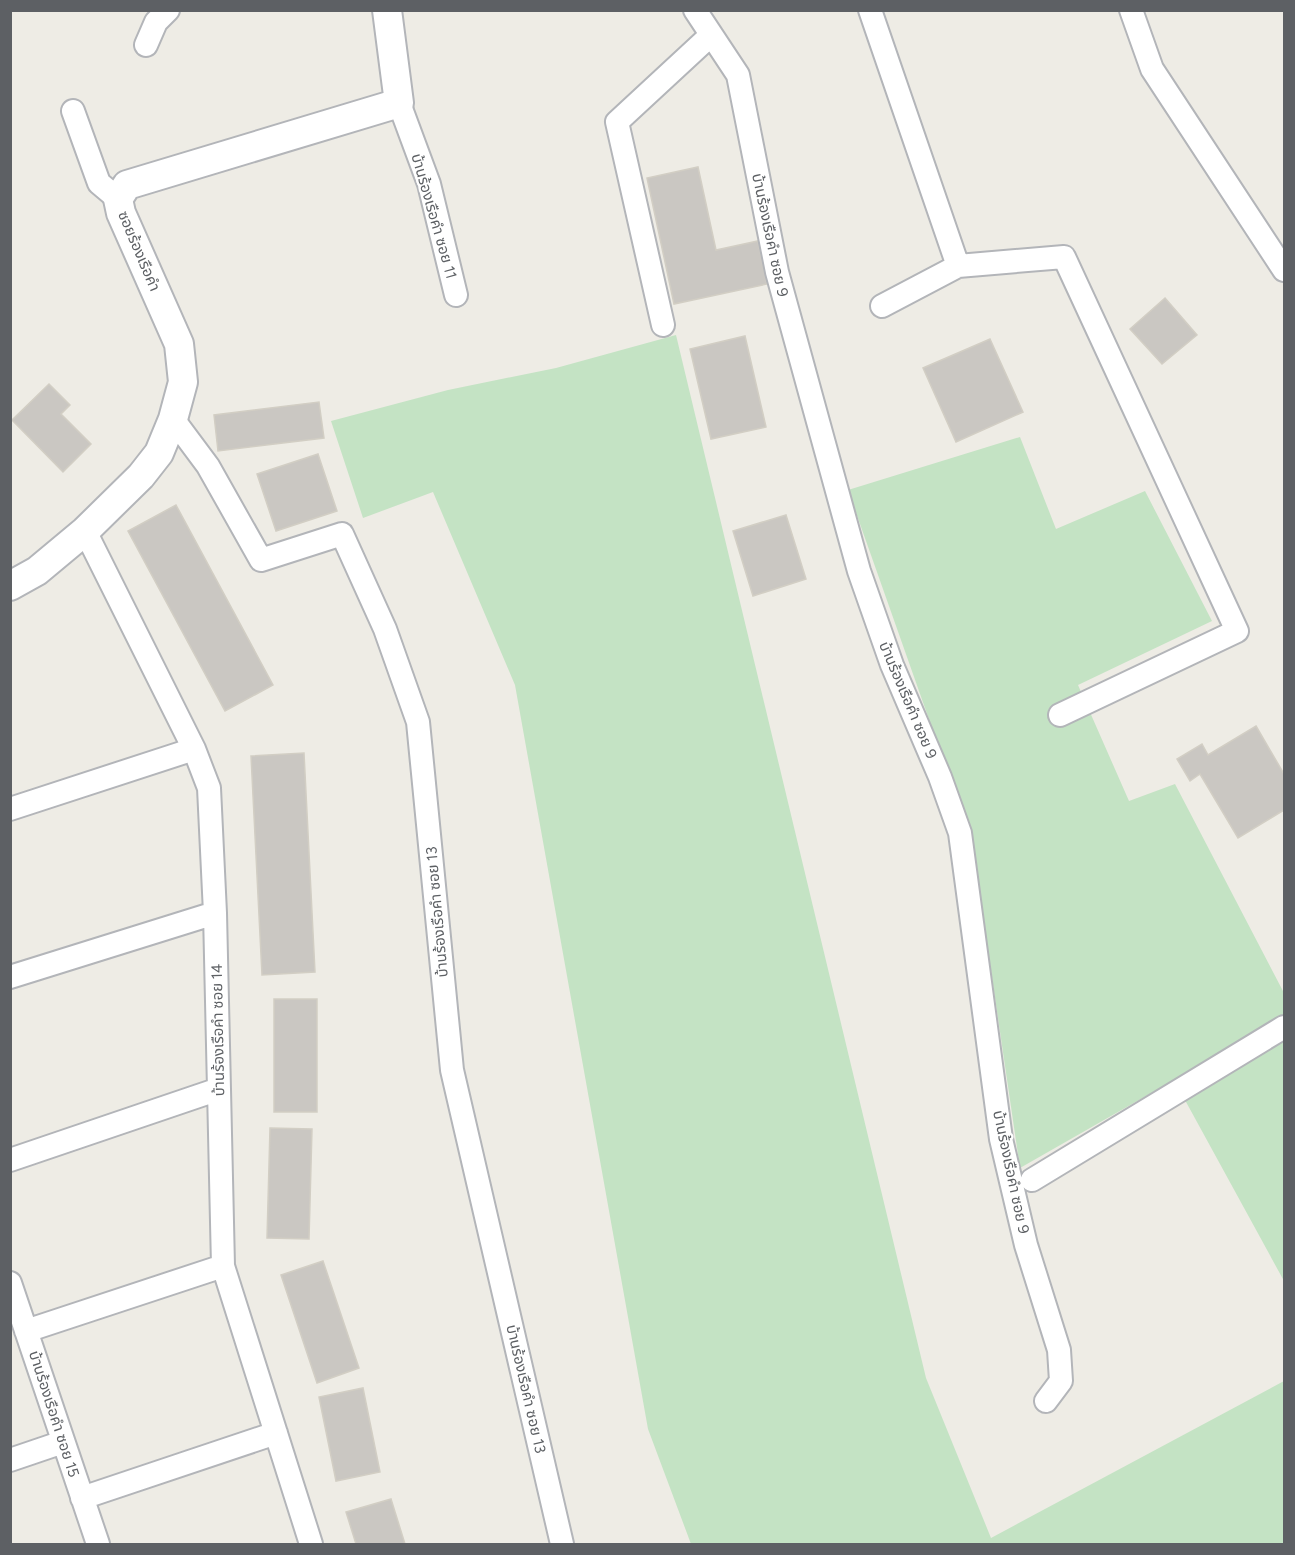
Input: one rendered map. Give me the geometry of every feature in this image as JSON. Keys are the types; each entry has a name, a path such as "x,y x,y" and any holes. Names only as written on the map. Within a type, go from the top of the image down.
{"street":[{"path":"146,45 156,22 168,10"},
{"path":"387,10 399,103"},
{"name":"บ้านร้องเรือคำ ซอย 9","path":"695,10 738,75 777,272 859,571 892,665 940,777 960,832 1001,1139 1026,1245 1059,1350 1061,1381 1046,1401"},
{"path":"870,10 958,266"},
{"path":"1131,10 1152,69 1284,270"},
{"path":"663,325 617,122 711,35"},
{"name":"ซอยร้องเรือคำ","path":"10,586 37,571 85,531 141,476 159,453 173,419 183,382 179,344 121,213 118,200 127,185 399,103"},
{"name":"บ้านร้องเรือคำ ซอย 11","path":"399,103 429,184 456,295"},
{"path":"73,111 99,183 118,200"},
{"path":"882,306 958,266 1064,257 1237,631 1060,715"},
{"name":"บ้านร้องเรือคำ ซอย 13","path":"173,419 208,465 261,560 342,534 385,629 418,722 452,1070 562,1545"},
{"name":"บ้านร้องเรือคำ ซอย 14","path":"85,531 194,749 209,788 215,913 223,1266 311,1545"},
{"path":"10,809 194,749"},
{"path":"10,977 215,913"},
{"path":"1032,1180 1284,1027"},
{"path":"10,1160 219,1089"},
{"path":"26,1331 223,1266"},
{"name":"บ้านร้องเรือคำ ซอย 15","path":"10,1283 98,1545"},
{"path":"82,1498 276,1433"},
{"path":"10,1460 63,1442"}],"green space":[{"path":"676,335 926,1378 991,1538 1284,1381 1284,1544 691,1544 648,1429 515,685 433,492 363,518 331,421 448,390 556,368"},
{"path":"1020,437 1056,529 1145,491 1212,621 1078,685 1129,801 1175,784 1284,993 1284,1281 1174,1080 1020,1168 972,841 848,490"}],"building":[{"path":"698,167 716,250 758,241 767,284 674,304 647,178"},
{"path":"1165,298 1197,335 1162,364 1130,329"},
{"path":"745,336 766,427 711,439 690,349"},
{"path":"990,339 1023,412 956,442 923,368"},
{"path":"49,384 70,405 61,414 91,444 63,472 12,420"},
{"path":"319,402 324,438 218,451 214,415"},
{"path":"318,454 337,511 276,531 257,474"},
{"path":"176,505 273,685 225,711 128,531"},
{"path":"786,515 806,579 753,596 733,531"},
{"path":"1256,726 1284,774 1284,810 1238,838 1200,774 1190,781 1177,759 1202,744 1208,755"},
{"path":"304,753 315,972 262,975 251,756"},
{"path":"274,999 317,999 317,1112 274,1112"},
{"path":"270,1128 312,1129 309,1239 267,1238"},
{"path":"323,1261 359,1368 317,1383 281,1275"},
{"path":"363,1388 380,1472 336,1481 319,1397"},
{"path":"391,1499 405,1544 356,1544 346,1512"}]}
